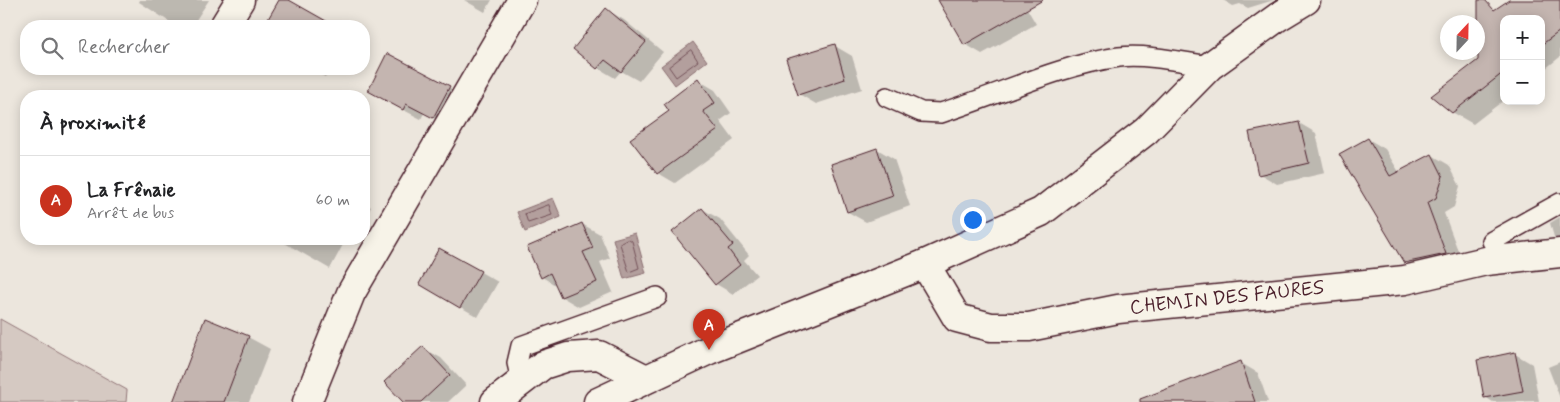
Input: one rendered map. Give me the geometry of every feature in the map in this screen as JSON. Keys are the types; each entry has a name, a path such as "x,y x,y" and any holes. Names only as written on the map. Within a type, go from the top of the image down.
{"street":[{"path":"228,20 240,0"},
{"path":"307,402 351,293 522,0"},
{"path":"598,402 709,350 925,264 1041,212 1146,131 1210,66 1278,17 1306,0"},
{"name":"CHEMIN DES FAURES","path":"925,264 958,318 991,327 1029,327 1118,309 1405,280 1486,261 1560,254"},
{"path":"495,402 543,365 568,357 599,355 646,379"}],"lane":[{"path":"887,97 920,112 940,113 1088,64 1121,57 1167,59 1210,66"},
{"path":"1492,240 1560,203"},
{"path":"522,380 517,362 521,346 657,297"}],"shaded area":[{"path":"0,319 127,390 126,402 0,402"}],"water":[{"path":"693,42 707,61 675,85 661,66"},
{"path":"553,198 561,217 525,232 517,212"},
{"path":"635,233 646,273 624,279 613,239"}],"building":[{"path":"279,0 289,0 324,20 267,20"},
{"path":"938,0 1043,0 964,45"},
{"path":"1478,0 1485,0 1494,10 1509,0 1560,0 1560,31 1545,42 1545,15 1500,15 1500,75 1452,113 1431,96 1478,60 1485,60 1485,15 1478,15"},
{"path":"606,8 646,42 621,72 605,60 597,69 573,49"},
{"path":"835,44 845,79 798,95 786,59"},
{"path":"387,53 450,86 433,118 406,104 403,110 368,90"},
{"path":"698,78 715,103 703,111 718,130 657,174 630,139 669,111 664,104"},
{"path":"1299,122 1309,163 1258,175 1249,132"},
{"path":"1368,138 1390,176 1432,154 1443,176 1436,198 1427,203 1446,254 1404,263 1339,154"},
{"path":"877,148 893,196 847,212 831,164"},
{"path":"702,208 733,245 728,249 740,265 715,285 672,232"},
{"path":"582,223 593,248 583,252 597,282 561,297 550,273 541,278 527,247"},
{"path":"439,248 481,271 460,308 419,284"},
{"path":"205,318 249,336 224,402 173,402"},
{"path":"423,346 450,375 421,402 403,402 384,382"},
{"path":"1515,352 1523,391 1484,398 1477,360"},
{"path":"1241,361 1255,402 1140,402 1140,399"}],"place":[{"name":"La Frênaie","path":"709,350"}]}
